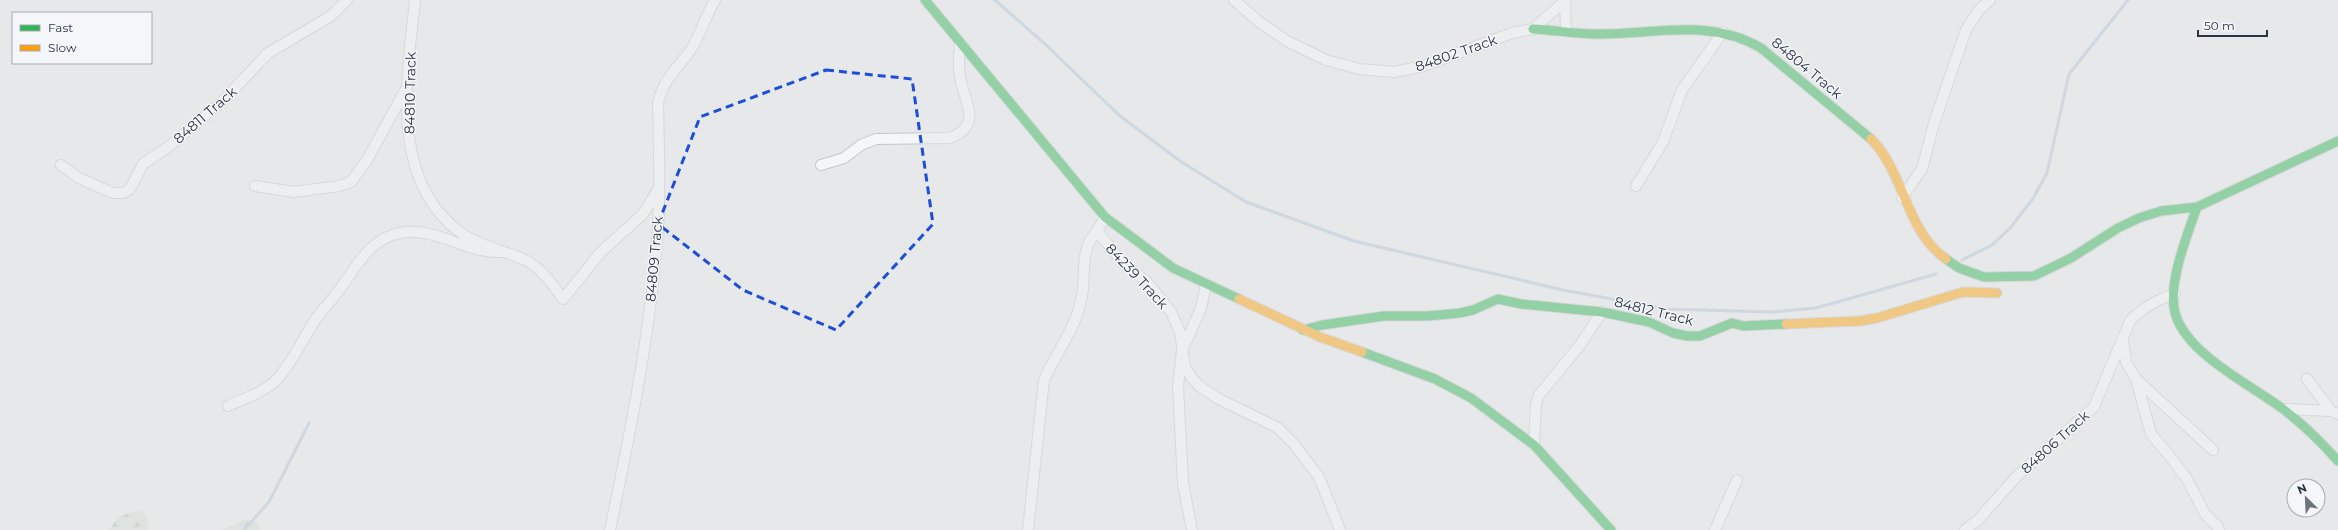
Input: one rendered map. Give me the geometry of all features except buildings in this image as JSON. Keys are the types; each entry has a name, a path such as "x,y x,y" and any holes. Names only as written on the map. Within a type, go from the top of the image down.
{"street":[{"name":"84811 Track","path":"61,165 79,178 106,190 119,193 130,189 143,164 182,136 223,101 268,54 281,44 331,16 347,0"},
{"name":"84810 Track","path":"415,0 407,87 408,136 415,164 424,189 439,213 464,235 524,260 541,271 563,299 601,252 643,214 659,188"},
{"name":"84809 Track","path":"610,530 646,337 656,250 659,188 658,103 661,90 667,79 691,49 715,0"},
{"path":"925,0 1105,217 1174,268 1206,284 1303,330 1351,350 1435,379 1471,398 1534,445 1611,530"},
{"name":"84802 Track","path":"1234,0 1258,21 1287,41 1326,60 1359,69 1394,72 1423,66 1512,33 1533,29"},
{"path":"1533,29 1566,0"},
{"path":"1566,0 1566,30"},
{"path":"1902,198 1922,169 1934,123 1966,30 1984,0"},
{"path":"1979,10 1990,0"},
{"name":"84804 Track","path":"1533,29 1566,30 1596,34 1658,33 1684,29 1723,32 1746,39 1761,48 1863,130 1882,150 1902,198 1917,226 1936,252 1959,268 1984,277 2034,276 2066,261 2118,228 2139,218 2161,211 2197,207"},
{"path":"1636,186 1663,142 1682,90 1723,32"},
{"path":"821,165 844,158 861,145 876,139 943,139 959,134 968,124 970,112 958,63 960,44"},
{"path":"255,186 294,192 339,186 351,182 367,160 407,87"},
{"path":"2338,141 2197,207 2187,234 2176,294 2176,316 2186,333 2214,362 2284,409 2338,461"},
{"name":"84239 Track","path":"1105,217 1098,230 1126,266 1146,281 1171,312 1180,332 1185,366 1198,384 1217,398 1278,428 1307,460 1319,477 1340,530"},
{"path":"1028,530 1044,380 1052,362 1064,346 1076,321 1083,290 1086,249 1098,230"},
{"path":"228,406 256,393 277,380 316,319 340,289 361,257 379,241 400,233 424,232 484,252 502,252"},
{"path":"1192,530 1183,483 1178,411 1182,351 1201,308 1206,284"},
{"name":"84812 Track","path":"1303,330 1322,325 1384,316 1428,316 1460,313 1473,310 1498,299 1522,304 1602,312 1649,322 1673,333 1687,336 1700,336 1732,323 1743,326 1860,321 1878,318 1963,292 1997,293"},
{"name":"84806 Track","path":"1965,530 1978,520 2030,463 2073,428 2094,407 2130,321 2139,312 2160,298 2176,294"},
{"path":"1534,445 1535,410 1539,395 1580,345 1602,312"},
{"path":"2123,337 2126,362 2136,379 2151,434 2187,479 2205,514 2219,529"},
{"path":"2136,379 2213,450"},
{"path":"2307,379 2334,412"},
{"path":"2284,409 2334,412"},
{"path":"1715,530 1737,480"}],"highlighted area":[{"path":"826,70 912,79 933,224 836,330 743,290 658,224 700,117"}],"green space":[{"path":"139,510 147,517 149,530 109,530 118,517"},
{"path":"245,519 260,523 259,530 221,530"}],"waterway":[{"path":"995,0 1045,44 1120,116 1180,161 1246,202 1354,241 1563,290 1667,309 1773,312 1816,308 1936,274"},
{"path":"1962,260 1992,245 2010,228 2032,200 2047,173 2069,74 2128,0"},
{"path":"244,530 269,502 309,423"}],"traffic: fast":[{"path":"925,0 1105,217 1173,268 1239,299"},
{"path":"1533,29 1597,34 1701,30 1721,33 1741,39 1761,48 1871,139"},
{"path":"2338,141 2197,207 2183,246 2174,290 2176,316 2183,330 2194,344 2222,368 2290,415 2312,434 2338,461"},
{"path":"1946,259 1959,268 1984,277 2034,276 2071,258 2118,228 2139,218 2161,211 2197,207"},
{"path":"1303,330 1322,325 1384,316 1428,316 1460,313 1473,310 1498,299 1521,304 1602,312 1649,322 1673,333 1687,336 1700,336 1732,323 1743,326 1786,324"},
{"path":"1362,352 1435,379 1471,398 1534,445 1611,530"}],"traffic: slow":[{"path":"1871,139 1891,168 1913,217 1922,233 1932,247 1946,259"},
{"path":"1786,324 1860,321 1877,318 1963,292 1997,293"},
{"path":"1239,299 1320,337 1362,352"}]}
